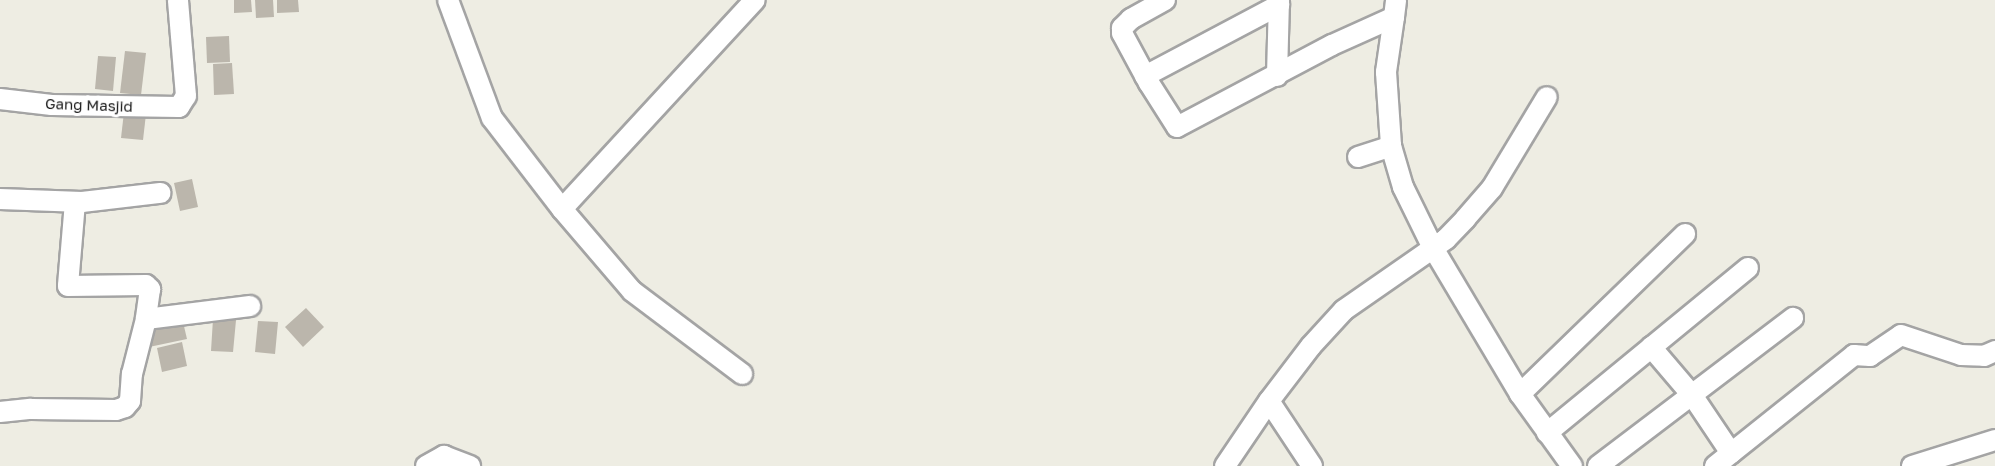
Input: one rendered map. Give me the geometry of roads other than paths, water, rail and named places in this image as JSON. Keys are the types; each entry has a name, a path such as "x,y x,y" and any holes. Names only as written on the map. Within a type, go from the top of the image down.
{"street":[{"name":"Gang Masjid","path":"0,99 52,105 179,107 186,96 178,0"},
{"path":"448,0 492,118 561,209 632,291 742,374"},
{"path":"561,209 755,0"},
{"path":"1166,0 1131,19 1122,28 1122,33 1145,76 1177,127 1277,76 1395,9"},
{"path":"1145,76 1279,3"},
{"path":"1277,76 1279,3"},
{"path":"1395,9 1386,72 1391,146 1403,187 1432,248 1520,394 1572,466"},
{"path":"1225,466 1269,401 1311,346 1344,310 1446,239 1492,188 1547,97"},
{"path":"1358,157 1391,146"},
{"path":"0,199 75,202 160,193"},
{"path":"0,412 31,409 116,410 125,407 130,401 132,374 146,319 150,289 147,285 68,286 75,202"},
{"path":"1520,394 1685,234"},
{"path":"1547,433 1748,268"},
{"path":"146,319 250,306"},
{"path":"1598,466 1794,318"},
{"path":"1715,466 1854,356 1870,356 1901,336 1961,355 1984,356 1995,351"},
{"path":"1651,347 1692,395 1731,453"},
{"path":"1269,401 1312,466"},
{"path":"1912,466 1995,440"},
{"path":"1236,448 1247,466"},
{"path":"426,466 444,456 470,466"}]}
